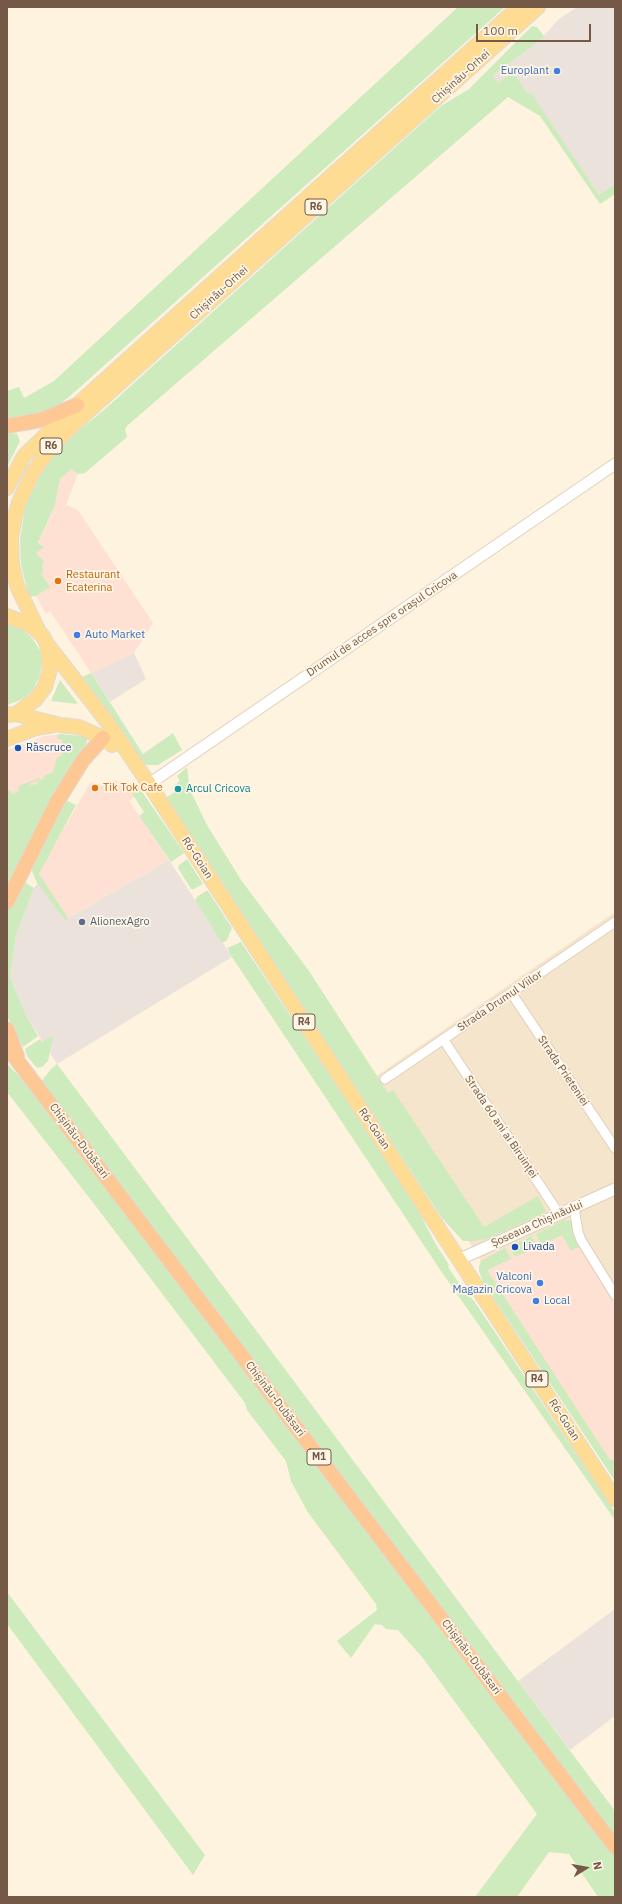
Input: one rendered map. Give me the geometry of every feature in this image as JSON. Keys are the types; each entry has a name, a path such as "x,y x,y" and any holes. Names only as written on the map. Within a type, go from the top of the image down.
{"highway":[{"path":"7,426 41,420 77,405"},
{"path":"7,902 57,802 83,760 103,738"},
{"path":"7,1029 22,1067"},
{"name":"Chișinău-Dubăsari","path":"7,1047 615,1847"},
{"path":"7,1056 22,1067"}],"main road":[{"name":"Chișinău-Orhei","path":"7,488 24,456 77,405 519,7"},
{"name":"Chișinău-Orhei","path":"39,632 17,586 12,565 11,538 20,502 34,471 51,447 74,424 538,7"},
{"name":"R6","path":"7,616 22,621 39,632 47,644 50,669 45,687 35,700 10,719"},
{"name":"R6-Goian","path":"47,644 104,719 149,784 615,1499"},
{"name":"R6-Goian","path":"10,719 79,727 103,738 131,760"},
{"path":"7,739 36,728 60,725"}],"street":[{"name":"Drumul de acces spre orașul Cricova","path":"149,784 615,464"},
{"name":"Strada Drumul Viilor","path":"385,1079 512,994 615,922"},
{"name":"Strada Prieteniei","path":"512,994 615,1148"},
{"name":"Strada 60 ani ai Biruinței","path":"443,1040 559,1214"},
{"name":"Șoseaua Chișinăului","path":"458,1260 615,1189"},
{"path":"574,1208 578,1232 581,1240 615,1295"}],"shaded area":[{"name":"Europlant","path":"577,7 615,7 615,184 599,195 531,94 528,94 513,73 498,83 493,75 537,43 559,19"},
{"path":"71,469 78,474 66,505 78,510 153,623 134,653 91,673 50,611 46,614 36,596 46,589 34,554 55,505 60,479"},
{"path":"134,653 146,679 110,702 91,673"},
{"path":"64,734 64,755 56,783 7,800 7,750 44,736"},
{"path":"113,780 125,783 134,797 129,801 169,860 68,918 41,879 39,872 90,783 112,787"},
{"name":"AlionexAgro","path":"169,860 232,957 57,1064 27,1017 10,977 16,935 34,888 41,879 68,918"},
{"path":"615,912 615,1468 366,1083"},
{"path":"562,1235 580,1246 615,1300 615,1460 610,1460 487,1270"},
{"path":"615,1609 615,1716 570,1750 518,1681"}],"green space":[{"path":"458,7 505,7 69,397 54,408 35,415 7,419 7,391 19,387 24,398 54,381"},
{"path":"532,26 537,27 544,36 537,43 493,75 498,83 513,72 528,94 531,93 599,195 615,184 615,194 600,204 540,116 508,97 128,425 125,429 127,437 85,473 78,474 71,469 60,479 55,505 38,543 44,547 36,553 44,562 42,566 43,573 41,574 50,587 36,596 29,597 21,565 20,540 25,507 47,463 69,438 104,410 441,106 469,89"},
{"path":"7,432 17,434 20,441 7,467"},
{"path":"7,624 23,630 33,639 40,651 42,665 39,678 33,690 23,699 7,705"},
{"path":"91,673 143,754 173,733 182,750 158,765 147,765 141,762 82,677"},
{"path":"60,680 78,704 51,701"},
{"path":"59,734 83,736 87,739 87,742 51,806 7,894 7,791 10,790 12,794 19,791 18,787 21,785 40,778 41,780 45,778 42,777 53,772 57,758 62,755 62,740 57,738","holes":["41,780 37,782 38,784 30,785 30,783"]},
{"path":"187,767 190,790 207,825 241,880 309,971 388,1093 393,1090 484,1227 538,1196 546,1212 490,1238 475,1241 463,1241 442,1218 165,798 175,792 174,786 180,781 177,776"},
{"path":"125,783 136,783 184,853 171,862 139,816 144,812"},
{"path":"64,799 76,805 39,874 68,918 65,920 37,883 32,871 32,864"},
{"path":"187,859 203,884 194,889 191,889 178,868 179,865"},
{"path":"23,883 26,883 34,888 16,935 10,977 27,1017 38,1036 23,1047 7,1016 7,912 11,901"},
{"path":"208,891 232,928 227,940 222,943 195,900"},
{"path":"241,942 411,1197 435,1243 449,1265 448,1267 465,1292 474,1301 615,1512 615,1520 443,1274 232,957 227,948"},
{"path":"53,1036 48,1061 42,1067 37,1068 27,1056 25,1049 40,1039 42,1042"},
{"path":"7,1064 39,1096 615,1854 615,1897 598,1897 569,1854 549,1852 517,1897 475,1897 537,1814 422,1657 398,1630 386,1629 382,1625 375,1624 351,1658 337,1641 377,1610 376,1604 307,1511 291,1481 286,1461 247,1410 245,1403 7,1092"},
{"path":"57,1064 615,1811 615,1842 40,1083"},
{"path":"564,1220 571,1221 580,1246 571,1251 562,1235 541,1245 536,1234"},
{"path":"531,1236 536,1247 515,1257 510,1247"},
{"path":"505,1248 511,1259 487,1270 610,1460 615,1460 615,1481 483,1282 479,1271 481,1261"},
{"path":"7,1592 205,1855 193,1875 7,1624"}],"place":[{"name":"Europlant","path":"557,71"},
{"name":"Restaurant Ecaterina","path":"58,581"},
{"name":"Auto Market","path":"77,635"},
{"name":"Răscruce","path":"18,748"},
{"name":"Tik Tok Cafe","path":"95,788"},
{"name":"Arcul Cricova","path":"178,789"},
{"name":"AlionexAgro","path":"82,922"},
{"name":"Livada","path":"515,1247"},
{"name":"Valconi Magazin Cricova","path":"540,1283"},
{"name":"Local","path":"536,1301"}]}
